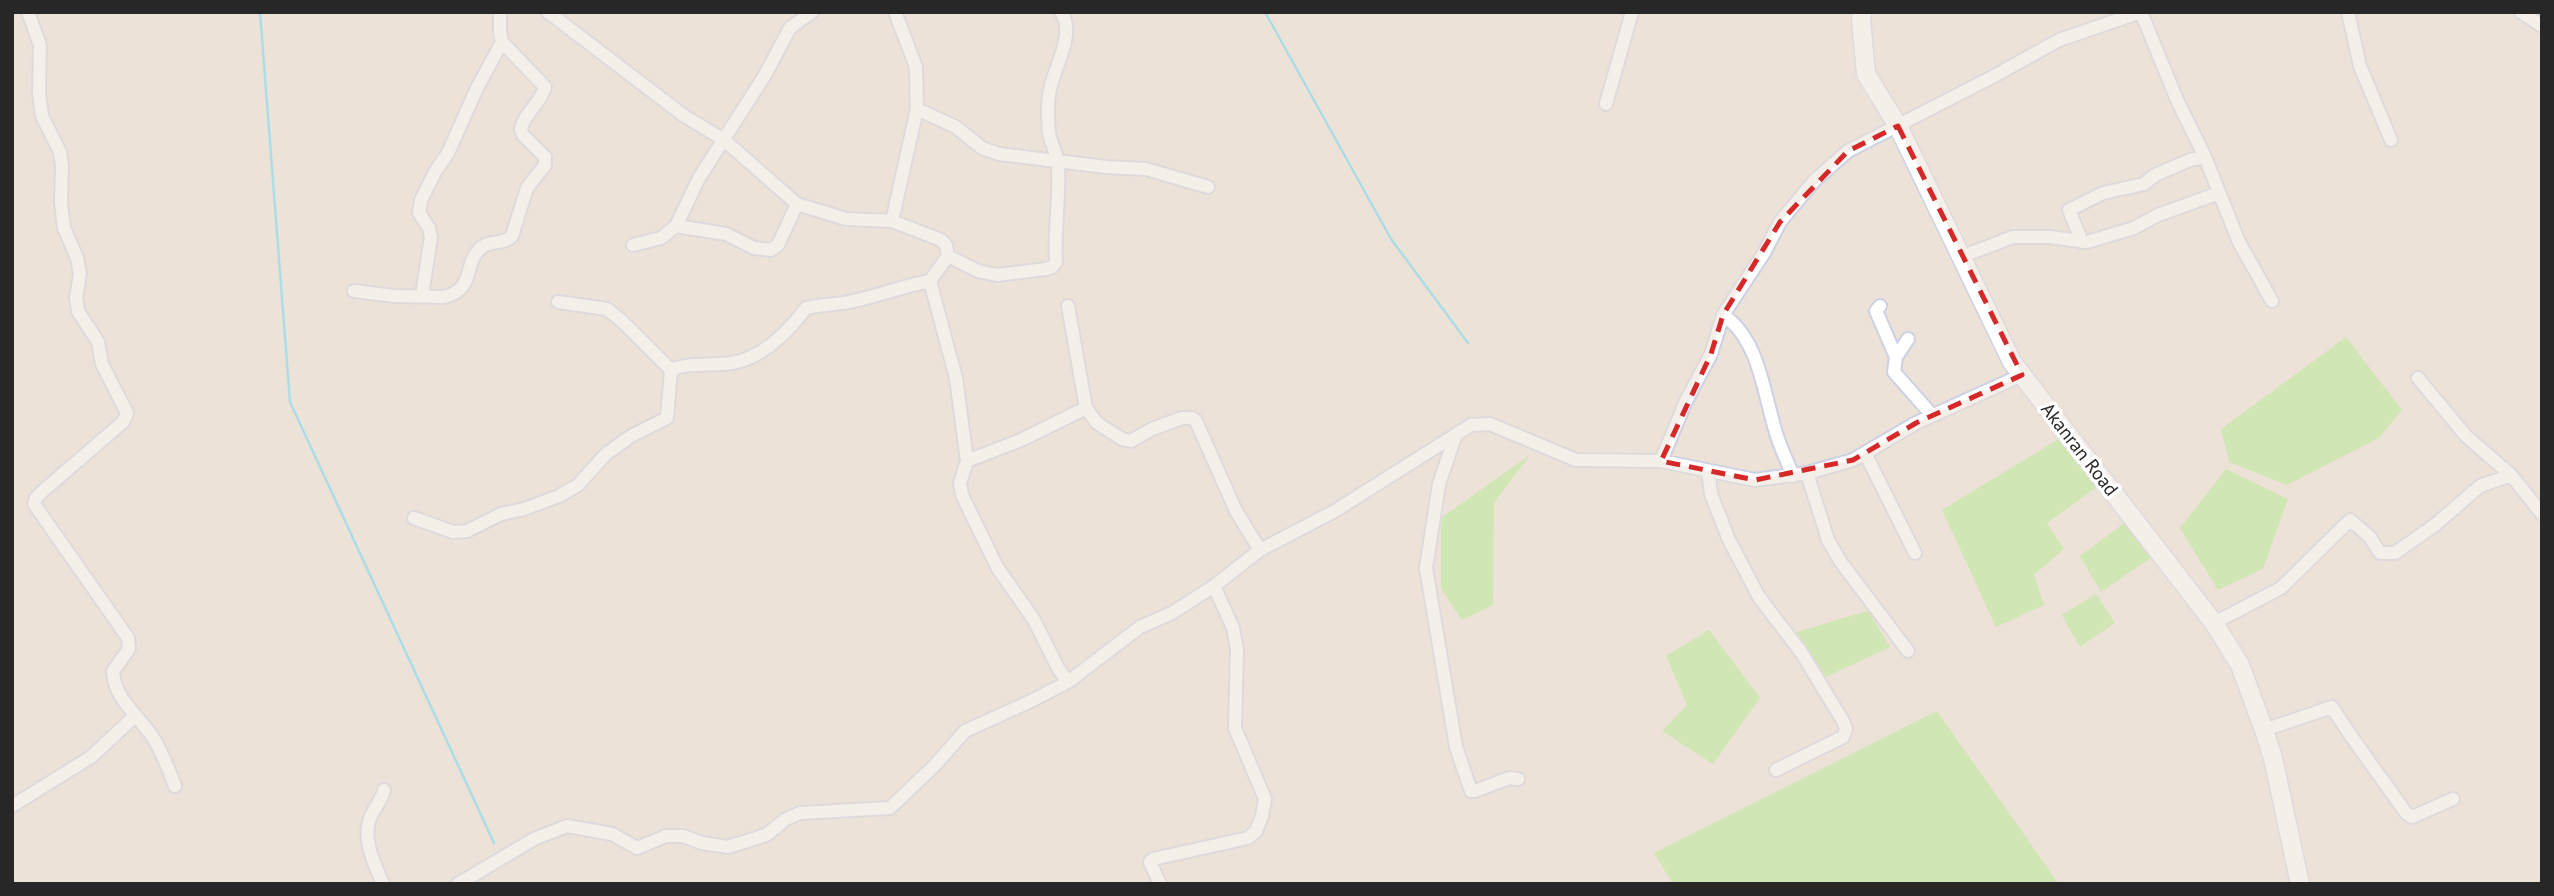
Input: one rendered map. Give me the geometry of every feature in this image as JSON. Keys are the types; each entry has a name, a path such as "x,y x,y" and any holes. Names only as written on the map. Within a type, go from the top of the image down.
{"main road":[{"name":"Akanran Road","path":"1862,12 1866,74 1898,126 2012,362 2214,623 2240,665 2273,758 2300,884"}],"street":[{"path":"28,12 40,45 39,93 42,116 60,152 64,228 77,258 80,274 76,298 78,311 98,342 102,364 127,413 124,422 36,498 34,506 128,638 129,649 112,674 118,692 159,748 175,786"},
{"path":"354,291 444,298 463,288 477,252 484,246 506,242 512,236 527,188 545,165 545,157 523,135 521,129 545,87 502,42 500,12"},
{"path":"548,12 683,115 724,140 797,204 846,219 892,221 942,240 946,245 948,256 929,281 848,302 806,308 765,350 734,363 671,370"},
{"path":"633,245 661,238 676,226 699,178 765,75 790,28 813,12"},
{"path":"892,221 917,109 916,67 895,12"},
{"path":"948,256 978,271 997,275 1023,273 1055,265 1058,161 1049,134 1048,97 1055,67 1068,35 1061,12"},
{"path":"1606,104 1632,12"},
{"path":"1661,461 1686,401 1712,354 1723,315 1764,253 1780,222 1814,181 1848,151 2059,40 2141,12 2239,242 2272,301"},
{"path":"2348,12 2360,66 2391,140"},
{"path":"2521,12 2542,26"},
{"path":"422,295 431,237 429,228 419,213 421,200 448,153 477,88 502,42"},
{"path":"917,109 956,127 982,148 999,154 1146,169 1208,187"},
{"path":"2082,242 2069,210 2103,192 2144,184 2155,175 2190,160 2205,157"},
{"path":"1963,256 2013,237 2050,237 2082,242 2134,228 2158,215 2219,193"},
{"path":"676,226 726,234 754,248 771,250 778,245 797,204"},
{"path":"929,281 956,379 967,461 960,483 962,495 997,567 1034,620 1068,682"},
{"path":"414,518 453,532 467,531 501,514 559,496 578,485 606,454 631,436 667,418 671,370 607,309 558,302"},
{"path":"1068,306 1086,408 1097,424 1122,439 1131,441 1152,429 1182,418 1196,421 1236,511 1260,550"},
{"path":"1880,306 1876,311 1896,357"},
{"path":"1723,315 1741,332 1753,355 1777,438 1793,476"},
{"path":"1908,339 1896,357 1894,372 1932,415"},
{"path":"457,884 534,839 566,825 612,834 637,848 666,836 683,836 702,843 728,846 766,835 786,819 800,813 890,808 936,765 965,731 1068,682 1140,627 1172,613 1214,586 1260,550 1333,512 1471,425 1490,424 1576,460 1661,461 1755,480 1793,476 1853,460 1932,415 2022,374"},
{"path":"2418,378 2466,436 2511,475 2542,514"},
{"path":"967,461 1021,440 1086,408"},
{"path":"1456,434 1439,484 1426,568 1444,684 1456,747 1468,788 1475,791 1509,778 1518,779"},
{"path":"1865,453 1915,553"},
{"path":"1708,471 1711,494 1729,540 1759,597 1801,652 1846,729 1843,737 1776,770"},
{"path":"1807,473 1828,540 1840,561 1908,651"},
{"path":"2214,623 2281,588 2350,520 2370,537 2380,553 2395,553 2435,525 2480,486 2511,475"},
{"path":"1160,884 1150,862 1153,859 1248,838 1256,831 1262,816 1264,793 1235,728 1237,649 1233,628 1214,586"},
{"path":"2264,730 2332,707 2355,744 2406,813 2412,817 2453,799"},
{"path":"12,806 91,757 135,716"},
{"path":"383,884 371,853 366,830 371,815 382,800 384,790"}],"highlighted area":[{"path":"1898,126 2022,375 1916,423 1853,460 1755,480 1661,461 1711,354 1723,315 1780,222 1848,151"}],"green space":[{"path":"2346,337 2402,410 2379,438 2287,485 2229,462 2221,429"},
{"path":"2062,437 2098,486 2047,523 2064,549 2034,575 2044,605 1996,627 1942,510"},
{"path":"1530,455 1494,503 1493,605 1462,620 1441,589 1441,518"},
{"path":"2226,469 2288,499 2263,569 2218,590 2180,528"},
{"path":"2127,521 2152,557 2101,592 2080,556"},
{"path":"2096,594 2115,623 2080,647 2062,615"},
{"path":"1868,611 1890,647 1826,677 1796,632"},
{"path":"1709,630 1760,698 1713,764 1662,731 1687,705 1666,656"},
{"path":"1937,711 2059,884 1673,884 1654,853"}],"waterway":[{"path":"260,12 290,402 494,843"},
{"path":"1265,12 1391,239 1468,343"}]}
